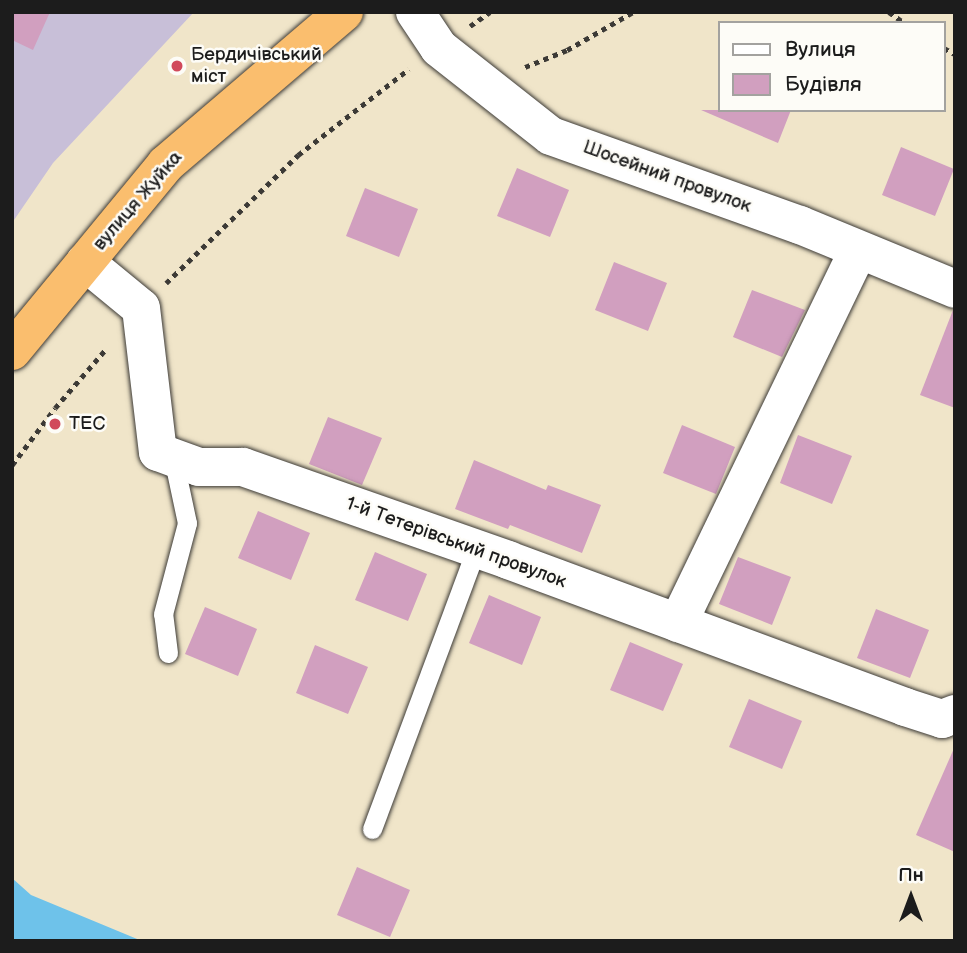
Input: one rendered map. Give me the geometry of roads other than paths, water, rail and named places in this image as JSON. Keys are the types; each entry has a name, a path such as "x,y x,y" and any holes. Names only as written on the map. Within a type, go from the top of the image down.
{"highway":[{"name":"вулиця Жуйка","path":"12,351 166,164 344,12"}],"street":[{"name":"Шосейний провулок","path":"415,12 439,48 551,136 800,225 955,289"},
{"path":"678,623 858,250"},
{"path":"85,262 141,308 158,452 173,457"},
{"name":"1-й Тетерівський провулок","path":"173,457 199,467 243,467 476,549 929,715 942,719 955,714"}],"lane":[{"path":"168,653 163,614 187,523 173,457"},
{"path":"372,829 476,549"}],"water":[{"path":"12,878 31,895 142,941 12,941"}],"place":[{"name":"Бердичівський міст","path":"177,66"},
{"name":"ТЕС","path":"55,424"}]}
